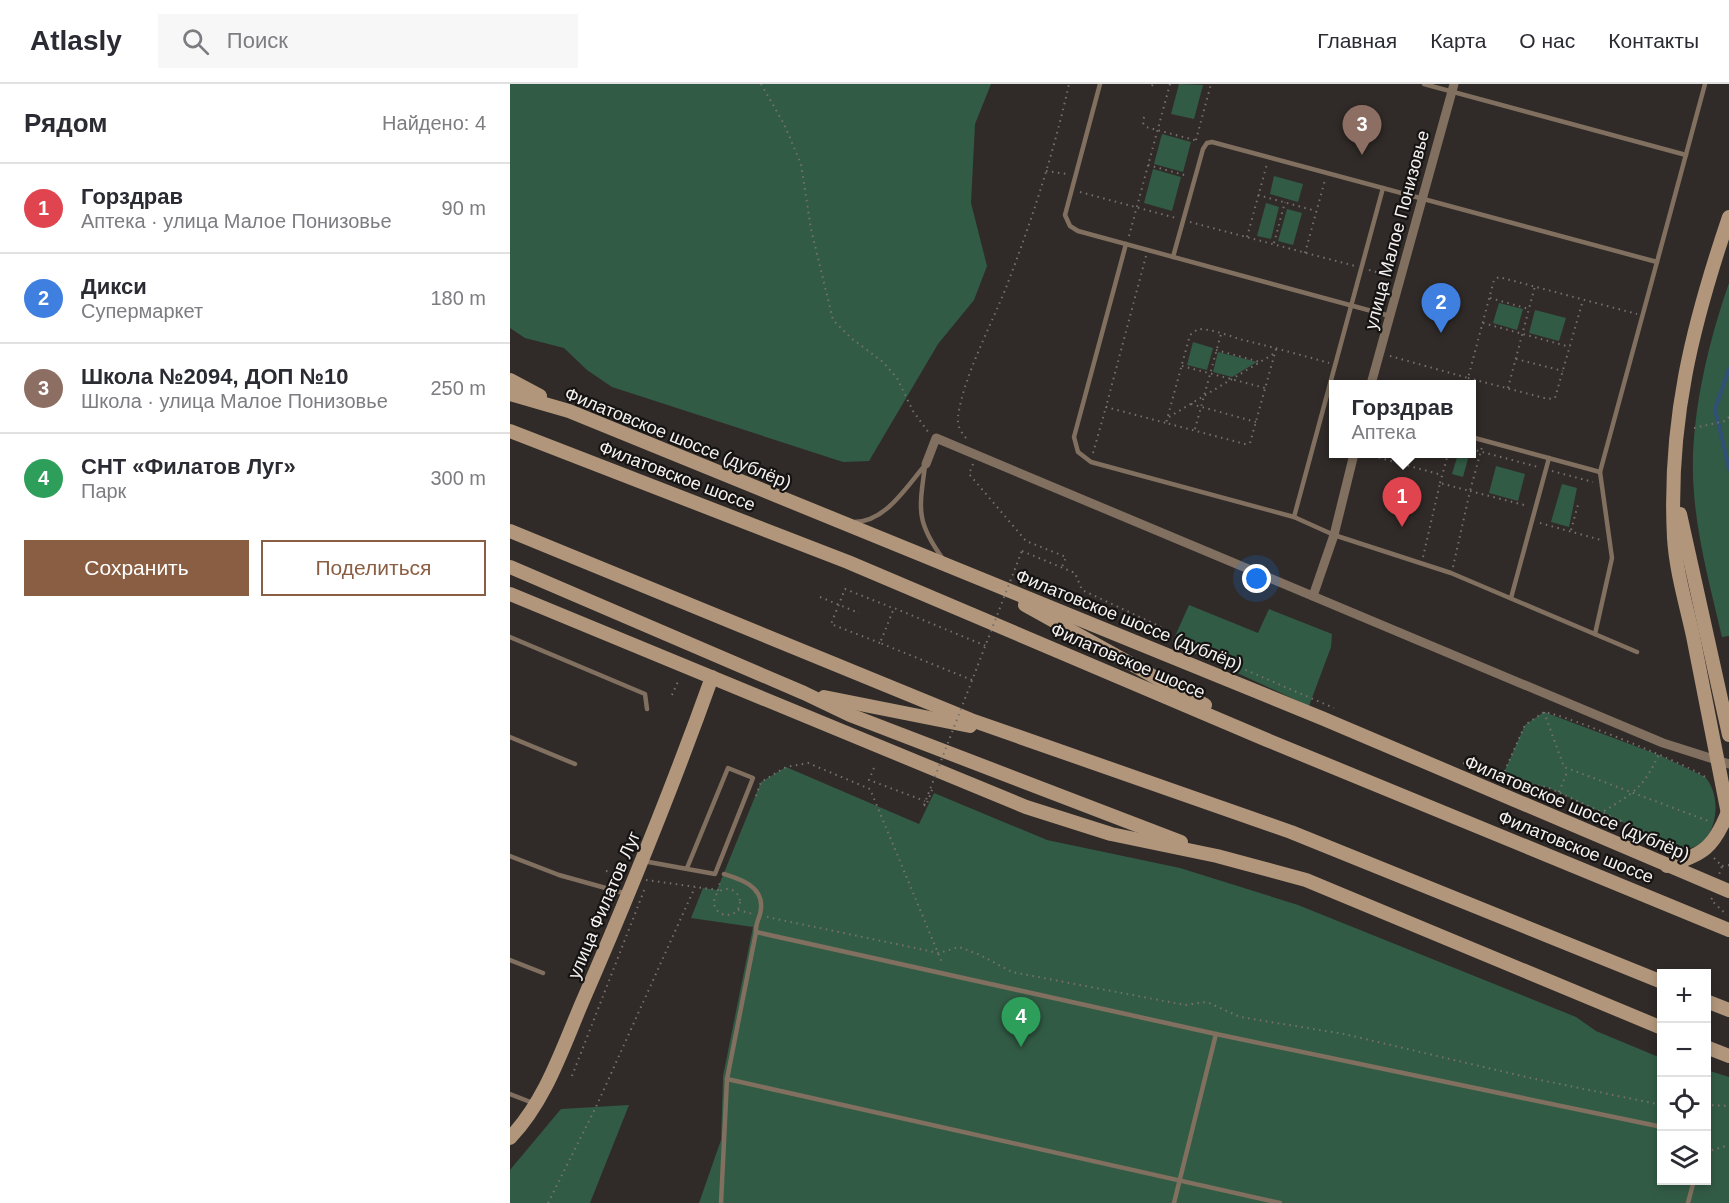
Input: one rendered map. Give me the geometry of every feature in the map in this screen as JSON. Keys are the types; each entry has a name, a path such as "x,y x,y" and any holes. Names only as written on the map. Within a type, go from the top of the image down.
{"street":[{"name":"улица Малое Понизовье","path":"1372,380 1453,88"},
{"path":"1667,866 1696,856 1707,849 1718,836 1724,815 1722,762 1676,552 1675,438 1685,369 1702,297 1729,218"},
{"path":"510,380 569,411"},
{"name":"Филатовское шоссе (дублёр)","path":"510,394 569,411 836,522 970,574 1324,719 1729,891"},
{"name":"Филатовское шоссе","path":"510,431 848,562 1267,740 1729,930"},
{"path":"926,464 936,438 1663,743 1722,762"},
{"path":"1313,596 1334,535 1353,458"},
{"path":"1675,483 1729,735"},
{"path":"510,531 1011,735 1291,832 1657,980"},
{"path":"510,567 804,693 850,716 1217,856"},
{"path":"970,574 1267,740"},
{"path":"510,594 1026,807 1111,834 1217,856 1306,880 1657,1026"},
{"name":"улица Филатов Луг","path":"510,1138 536,1104 629,895 712,677"},
{"path":"804,693 1011,735"},
{"path":"1711,1003 1729,1011"},
{"path":"1711,1049 1729,1056"}],"lane":[{"path":"1100,84 1065,214 1070,226 1077,231 1390,316"},
{"path":"1424,84 1453,88 1686,156"},
{"path":"1595,634 1611,566 1612,542 1600,472 1705,84"},
{"path":"1173,257 1207,143 1657,262"},
{"path":"1331,380 1383,188"},
{"path":"1126,244 1074,437 1078,452 1090,462 1294,517 1334,535 1452,573 1637,652"},
{"path":"1294,517 1329,387"},
{"path":"1476,438 1600,472"},
{"path":"1511,598 1549,458"},
{"path":"836,522 862,522 877,515 894,503 926,464"},
{"path":"926,464 919,509 933,545 948,566"},
{"path":"510,637 645,694 647,710"},
{"path":"510,737 575,764"},
{"path":"643,861 715,874 753,778 728,768 687,868"},
{"path":"510,856 559,875 629,895"},
{"path":"721,1203 727,1079 762,905 759,894 749,883 724,873"},
{"path":"756,932 1216,1034 1657,1126"},
{"path":"510,960 543,973"},
{"path":"1174,1203 1216,1034"},
{"path":"727,1079 1280,1203"},
{"path":"510,1094 536,1104"},
{"path":"1688,1203 1693,1185"}],"path":[{"path":"760,84 784,124 801,164 811,229 833,320 851,338 883,362 897,378 913,411 936,438"},
{"path":"966,438 961,431 958,418 965,391 1008,283 1046,171 1069,84"},
{"path":"1126,244 1170,84"},
{"path":"1196,140 1211,84"},
{"path":"1144,117 1144,126 1207,143"},
{"path":"1247,237 1269,158"},
{"path":"1148,165 1195,178"},
{"path":"1046,171 1076,176"},
{"path":"1305,253 1327,173"},
{"path":"1072,190 1384,274"},
{"path":"1258,195 1317,211"},
{"path":"1273,244 1285,202"},
{"path":"1090,462 1148,250"},
{"path":"1468,378 1494,280 1498,277 1632,312"},
{"path":"1508,388 1535,286"},
{"path":"1490,298 1529,309"},
{"path":"1380,354 1552,400 1557,395 1583,299"},
{"path":"1483,323 1570,347"},
{"path":"1166,423 1194,331 1203,329 1325,362"},
{"path":"1194,431 1221,334"},
{"path":"1106,407 1248,444 1276,349"},
{"path":"1216,350 1261,362"},
{"path":"1168,418 1275,353"},
{"path":"1515,358 1563,371"},
{"path":"1182,366 1265,388"},
{"path":"1191,404 1256,422"},
{"path":"1694,428 1721,422 1729,417"},
{"path":"1452,573 1484,440"},
{"path":"1476,450 1602,485"},
{"path":"1380,458 1442,475"},
{"path":"1422,563 1447,458"},
{"path":"973,464 969,474 1026,542 1066,557 1062,567"},
{"path":"1440,483 1535,508"},
{"path":"1571,531 1579,501"},
{"path":"1532,521 1612,542"},
{"path":"933,787 926,806 925,801 1026,542"},
{"path":"1022,550 1075,573 1082,590 1159,626 1190,646 1334,708"},
{"path":"973,681 831,624 845,589 986,646"},
{"path":"820,597 859,613"},
{"path":"880,643 894,608"},
{"path":"672,695 679,679"},
{"path":"1544,712 1659,755 1698,772 1711,783"},
{"path":"1544,712 1564,767 1714,824"},
{"path":"1502,777 1525,725 1544,712"},
{"path":"1604,812 1632,794 1646,780 1663,743"},
{"path":"753,803 761,782 786,767 808,763 870,789 944,968"},
{"path":"1462,763 1502,777 1559,792 1604,812 1636,830 1686,849"},
{"path":"866,788 874,768"},
{"path":"1559,792 1568,769"},
{"path":"868,780 925,801"},
{"path":"1712,829 1724,815"},
{"path":"1722,866 1729,865"},
{"path":"572,1076 648,880 718,890 734,891 741,903 738,910 732,914 719,912 715,906 718,890 724,873"},
{"path":"548,1203 596,1107 696,886"},
{"path":"738,910 939,953 959,947 1012,972 1038,978 1185,1005 1207,1002 1240,1017 1344,1034 1526,1077 1657,1104"},
{"path":"1711,1105 1729,1106"},
{"path":"1711,1151 1729,1145"}],"green space":[{"path":"510,84 991,84 975,124 971,203 987,266 974,300 938,344 869,461 843,462 612,387 587,370 564,348 525,338 510,328"},
{"path":"1179,84 1203,85 1194,119 1171,114"},
{"path":"1162,134 1191,142 1183,172 1154,164"},
{"path":"1153,169 1181,177 1172,211 1144,203"},
{"path":"1274,176 1303,184 1298,202 1270,194"},
{"path":"1266,203 1279,207 1271,239 1257,236"},
{"path":"1287,209 1302,213 1293,245 1278,241"},
{"path":"1729,283 1729,636 1722,637 1705,566 1694,494 1693,468 1701,387 1713,333"},
{"path":"1499,303 1523,309 1517,330 1493,323"},
{"path":"1535,310 1566,318 1559,341 1529,333"},
{"path":"1193,342 1213,348 1207,370 1187,365"},
{"path":"1218,352 1257,362 1232,377 1213,372"},
{"path":"1457,458 1468,458 1463,477 1452,474"},
{"path":"1496,466 1525,474 1518,501 1489,493"},
{"path":"1562,484 1577,488 1569,527 1551,522"},
{"path":"1189,605 1258,633 1269,609 1332,634 1331,647 1309,706 1172,643"},
{"path":"1544,712 1659,755 1705,777 1715,799 1713,824 1708,835 1701,843 1691,848 1678,848 1547,787 1519,783 1502,777 1525,725"},
{"path":"786,767 919,824 934,793 1047,840 1180,868 1298,905 1576,1017 1596,1031 1657,1056 1657,1185 1711,1185 1711,1071 1729,1077 1729,1203 699,1203 721,1140 723,1076 753,927 691,918 703,888 717,890 761,782"},
{"path":"629,1105 590,1203 510,1203 510,1170 561,1109"}],"waterway":[{"path":"1729,369 1715,409 1729,469"}],"place":[{"name":"Школа №2094, ДОП №10","path":"1362,155"},
{"name":"Дикси","path":"1441,333"},
{"name":"Горздрав","path":"1402,527"},
{"name":"СНТ «Филатов Луг»","path":"1021,1047"}]}
